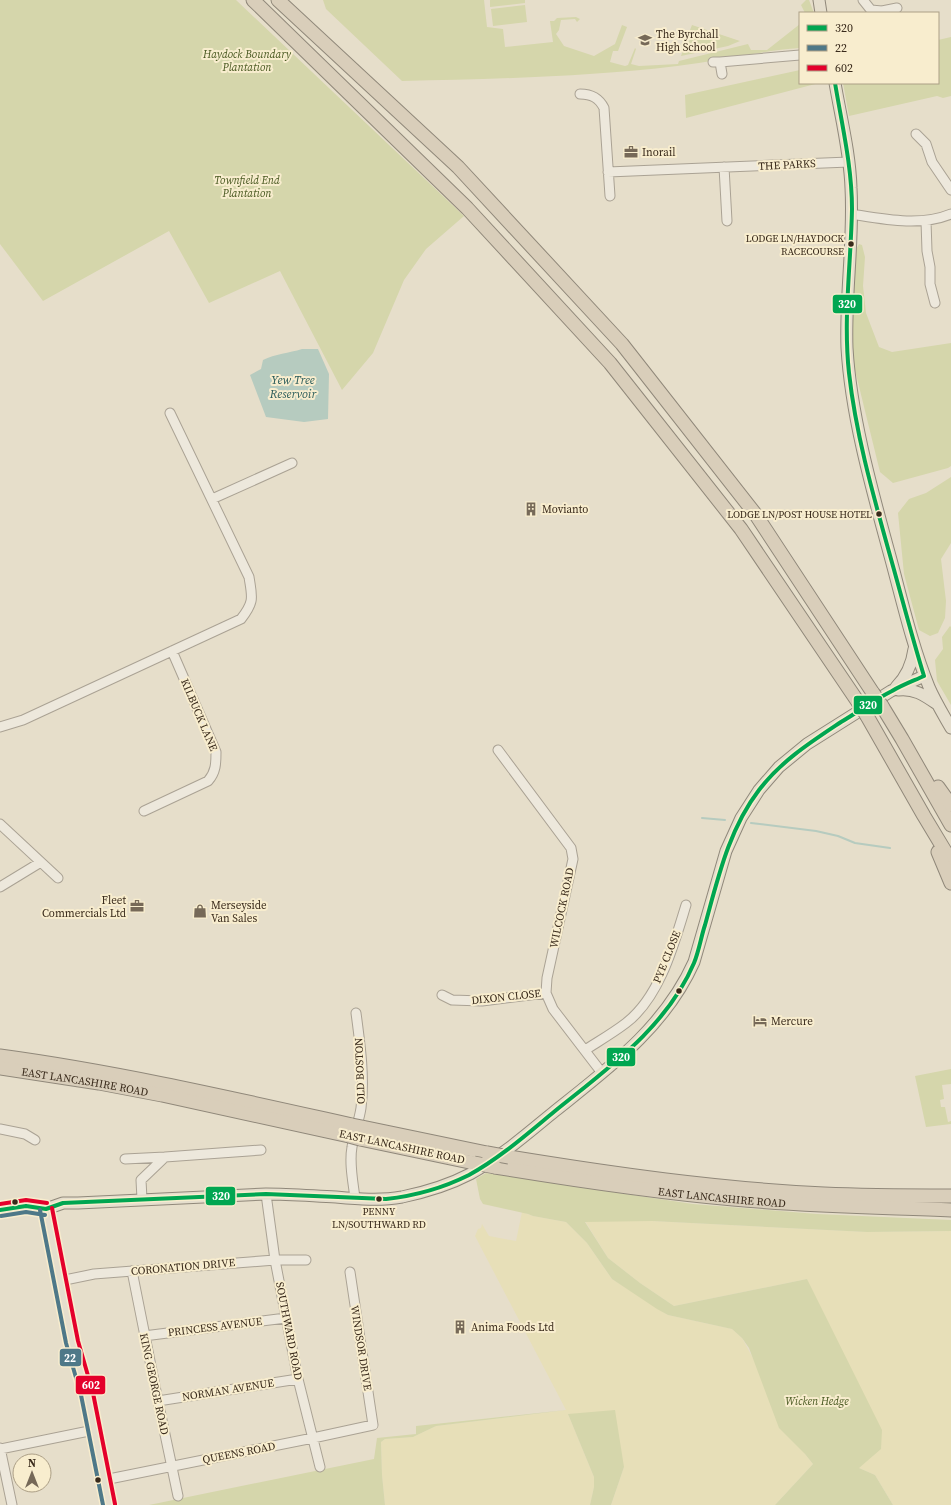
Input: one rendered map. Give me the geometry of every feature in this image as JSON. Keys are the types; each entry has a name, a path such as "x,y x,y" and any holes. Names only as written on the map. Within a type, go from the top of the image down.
{"highway":[{"path":"253,0 466,208 610,363 741,529 867,716 951,861"},
{"path":"278,0 458,167 622,344 756,515 882,706 951,825"},
{"path":"902,739 951,805"},
{"path":"924,816 951,883"},
{"name":"EAST LANCASHIRE ROAD","path":"0,1056 109,1073 219,1095 474,1163 495,1167 613,1186 734,1199 858,1208 951,1210"},
{"name":"EAST LANCASHIRE ROAD","path":"0,1068 99,1083 356,1132 616,1174 731,1187 851,1195 951,1196"}],"main road":[{"path":"819,0 821,12"},
{"path":"835,84 849,162 851,188 847,349 853,402 874,496 914,646 924,676 937,704 951,728"},
{"path":"891,691 902,681 909,668 912,662 914,646"},
{"path":"0,1210 26,1206 46,1209 64,1204 142,1199 266,1194 293,1194 373,1200 400,1197 446,1185 470,1174 508,1150 602,1073 632,1047 653,1026 681,989 694,962 726,850 741,818 759,790 779,767 807,744 891,691 924,676"},
{"path":"891,691 904,689 911,690 922,694 937,704"},
{"path":"46,1209 72,1342 85,1387 109,1505"}],"street":[{"path":"863,0 870,10 882,11 897,7"},
{"path":"722,74 717,62 799,55"},
{"path":"580,94 594,96 604,108 610,196"},
{"path":"916,134 926,144 932,162 951,190"},
{"name":"THE PARKS","path":"608,172 849,162"},
{"path":"724,167 726,220"},
{"path":"851,214 881,219 926,221 939,220 951,214"},
{"path":"926,221 926,251 930,267 930,284 935,303"},
{"path":"0,727 23,720 172,651 241,618 250,608 252,596 249,576 170,413"},
{"path":"212,499 292,463"},
{"name":"KILBUCK LANE","path":"144,811 208,780 214,772 216,762 216,752 172,651"},
{"name":"WILCOCK ROAD","path":"498,750 571,848 573,859 547,978 546,993"},
{"path":"0,824 58,878"},
{"path":"0,887 41,862"},
{"name":"PYE CLOSE","path":"585,1050 627,1022 653,992 688,916 686,905"},
{"path":"546,993 553,1009 602,1073"},
{"name":"DIXON CLOSE","path":"442,995 452,1000 482,1001 546,993"},
{"name":"OLD BOSTON","path":"355,1198 351,1158 361,1108 362,1091 361,1049 356,1013"},
{"path":"0,1129 25,1134 35,1140"},
{"path":"125,1159 261,1150"},
{"path":"142,1199 141,1180 165,1157"},
{"name":"SOUTHWARD ROAD","path":"266,1194 275,1260 298,1379 314,1438 320,1467"},
{"name":"CORONATION DRIVE","path":"60,1280 94,1274 275,1260 306,1260"},
{"name":"KING GEORGE ROAD","path":"132,1272 178,1496"},
{"name":"WINDSOR DRIVE","path":"350,1272 373,1424"},
{"name":"PRINCESS AVENUE","path":"144,1336 286,1318"},
{"name":"NORMAN AVENUE","path":"158,1402 298,1379"},
{"name":"QUEENS ROAD","path":"104,1480 314,1438 373,1424"},
{"path":"12,1505 2,1472 0,1449 94,1430"}],"shaded area":[{"path":"522,1212 533,1216 566,1222 587,1243 612,1279 668,1315 732,1329 742,1338 805,1454 813,1464 775,1505 611,1505 624,1467 568,1414 594,1477 594,1487 590,1505 385,1505 381,1442 385,1439 413,1437 436,1426 566,1410 475,1236 482,1224 489,1236 516,1241"},
{"path":"585,1221 652,1221 867,1232 951,1231 951,1505 893,1505 875,1475 859,1468 807,1279 674,1306 640,1283 608,1258"}],"green space":[{"name":"Townfield End Plantation","path":"0,0 236,0 464,216 426,249 404,280 373,353 342,390 280,271 209,303 169,231 43,301 0,244"},
{"path":"323,0 484,0 487,27 503,29 505,47 553,42 550,21 554,21 557,18 576,17 580,19 577,22 575,19 561,20 559,30 556,34 564,46 594,56 615,44 622,25 627,27 618,51 613,51 610,62 625,66 628,65 635,48 636,49 631,64 639,66 678,64 679,61 748,44 751,50 767,50 799,25 799,48 769,51 708,62 608,73 402,81 326,9"},
{"path":"490,0 525,0 525,3 490,7"},
{"path":"806,0 809,0 814,12 804,12 801,5"},
{"path":"525,5 527,22 493,26 491,9"},
{"path":"692,25 740,41 728,46 681,56 686,41 689,42 691,36 688,35"},
{"path":"951,37 951,96 943,98 937,96 849,116 843,84 939,84 939,40"},
{"path":"799,70 799,84 815,84 686,118 685,95"},
{"path":"859,244 862,245 865,257 863,286 866,313 879,347 892,352 951,343 951,466 893,483 880,472 854,366 851,325 851,259"},
{"path":"951,477 951,543 941,559 946,601 945,618 938,633 930,636 919,630 904,574 898,513 909,499 926,493"},
{"path":"950,626 951,705 937,681 935,660 943,649 942,637"},
{"path":"951,1069 951,1084 942,1085 944,1099 940,1100 941,1107 945,1107 948,1122 951,1121 951,1124 926,1127 915,1076"},
{"name":"Wicken Hedge","path":"486,1173 693,1204 817,1214 951,1220 951,1231 867,1232 652,1221 585,1222 608,1258 640,1283 674,1306 807,1279 882,1430 881,1449 859,1468 875,1475 893,1505 775,1505 813,1464 779,1428 749,1348 742,1338 732,1329 668,1315 657,1309 612,1279 587,1243 566,1222 483,1204 480,1199 476,1179"},
{"path":"566,1410 436,1426 413,1437 385,1439 381,1442 385,1505 149,1505 374,1459 377,1438 416,1434 416,1426"},
{"path":"615,1410 624,1467 611,1505 590,1505 594,1487 594,1477 568,1414"}],"water":[{"name":"Yew Tree Reservoir","path":"302,349 318,349 329,374 328,419 304,422 266,417 250,375 261,369 263,360"}],"waterway":[{"path":"702,818 725,820"},
{"path":"751,823 816,831 838,836 855,843 890,848"}],"transit line":[{"name":"320","path":"0,1210 26,1206 46,1209 63,1203 266,1194 386,1199 428,1191 469,1175 492,1161 513,1145 615,1063 652,1027 668,1007 682,986 696,958 720,872 732,837 759,790 777,770 819,737 872,702 924,676 872,490 852,397 847,352 852,193 846,146 835,84"},
{"name":"602","path":"0,1204 26,1200 47,1203"},
{"name":"602","path":"52,1208 78,1341 93,1393 115,1504"},
{"name":"22","path":"40,1210 66,1343 81,1395 103,1505"},
{"name":"22","path":"1,1216 26,1212 45,1215"}],"place":[{"name":"The Byrchall High School","path":"645,40"},
{"name":"Inorail","path":"631,152"},
{"name":"LODGE LN/HAYDOCK RACECOURSE","path":"851,244"},
{"name":"Movianto","path":"531,509"},
{"name":"LODGE LN/POST HOUSE HOTEL","path":"879,514"},
{"name":"Fleet Commercials Ltd","path":"137,906"},
{"name":"Merseyside Van Sales","path":"200,911"},
{"name":"Mercure","path":"760,1021"},
{"name":"PENNY LN/SOUTHWARD RD","path":"379,1199"},
{"name":"Anima Foods Ltd","path":"460,1327"}],"park label":[{"name":"Haydock Boundary Plantation","path":"247,60"}]}
